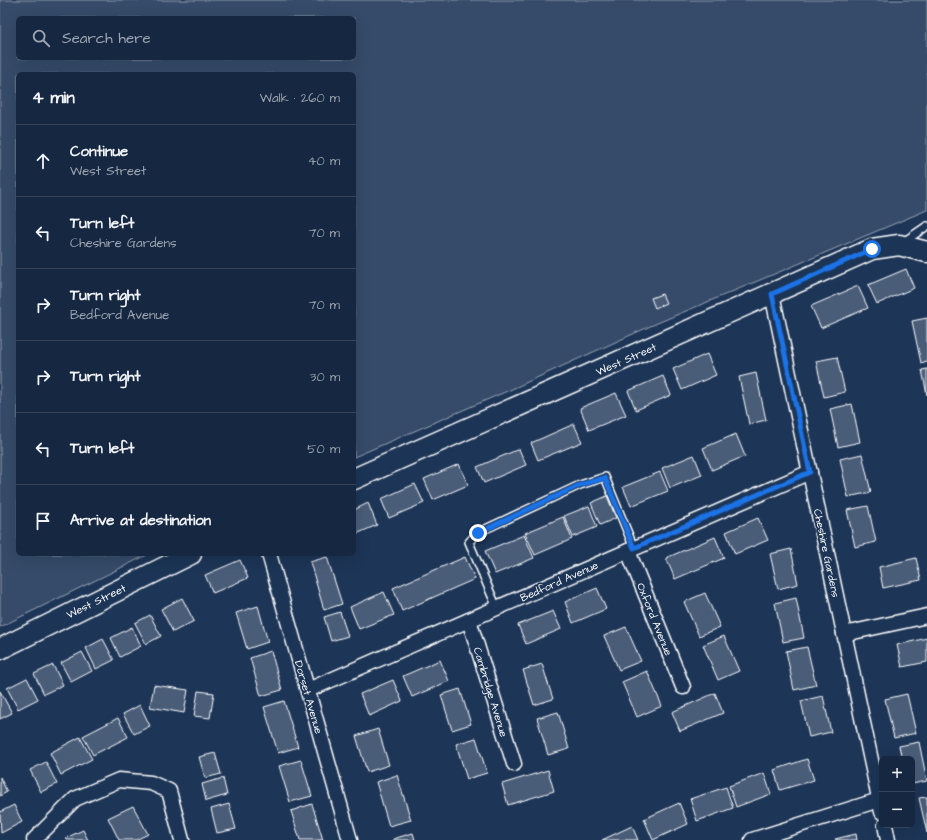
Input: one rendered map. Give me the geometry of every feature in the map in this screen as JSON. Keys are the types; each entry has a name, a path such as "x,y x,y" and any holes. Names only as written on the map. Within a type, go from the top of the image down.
{"street":[{"path":"899,245 927,252"},
{"name":"West Street","path":"356,477 872,249 899,245"},
{"name":"Cheshire Gardens","path":"772,294 879,797"},
{"name":"Bedford Avenue","path":"308,690 810,472"},
{"name":"Oxford Avenue","path":"631,549 683,687"},
{"name":"West Street","path":"0,649 187,556"},
{"name":"Dorset Avenue","path":"270,556 350,840"},
{"path":"844,634 927,616"},
{"name":"Cambridge Avenue","path":"469,620 514,764"},
{"path":"34,840 75,799 120,780 151,783 169,791 182,840"},
{"path":"752,840 879,807"},
{"path":"886,828 888,840"}],"lane":[{"path":"899,245 927,226"},
{"path":"497,608 470,542 478,533 580,485 605,478 631,549"}],"shaded area":[{"path":"0,0 927,0 927,210 655,324 512,389 356,456 356,72 16,72 16,556 145,556 0,627"}],"building":[{"path":"906,269 914,288 877,304 868,285"},
{"path":"858,286 868,308 821,328 811,306"},
{"path":"662,294 666,303 655,308 651,298"},
{"path":"927,318 927,361 921,363 912,321"},
{"path":"707,354 716,375 682,390 673,369"},
{"path":"837,357 845,392 824,397 816,361"},
{"path":"927,369 927,395 922,370"},
{"path":"756,373 766,420 749,424 739,377"},
{"path":"663,376 671,395 636,410 628,391"},
{"path":"616,393 626,415 589,430 580,408"},
{"path":"852,404 860,442 838,447 830,409"},
{"path":"574,424 582,442 538,460 531,443"},
{"path":"736,434 745,456 712,470 703,448"},
{"path":"519,449 526,465 484,483 477,467"},
{"path":"862,454 871,492 848,497 840,459"},
{"path":"694,455 702,475 670,488 662,468"},
{"path":"459,464 468,485 433,500 424,479"},
{"path":"660,472 668,491 631,506 623,487"},
{"path":"415,484 424,503 389,518 381,499"},
{"path":"607,496 616,518 600,525 591,503"},
{"path":"368,503 377,525 356,534 356,509"},
{"path":"589,506 597,527 573,537 564,516"},
{"path":"868,506 876,542 855,547 847,510"},
{"path":"563,517 572,539 535,555 525,533"},
{"path":"758,518 768,540 735,554 726,532"},
{"path":"524,535 534,558 495,574 485,551"},
{"path":"715,537 724,558 675,579 666,558"},
{"path":"791,549 798,584 778,589 770,554"},
{"path":"327,557 342,604 324,610 310,562"},
{"path":"465,557 475,579 402,611 393,588"},
{"path":"916,558 921,580 883,588 879,567"},
{"path":"240,560 248,578 213,593 205,575"},
{"path":"597,588 606,609 573,623 565,602"},
{"path":"384,592 394,615 359,629 350,607"},
{"path":"705,593 720,627 699,636 684,602"},
{"path":"182,598 194,621 173,632 161,609"},
{"path":"796,598 804,638 783,642 775,603"},
{"path":"258,606 268,642 247,649 236,613"},
{"path":"553,611 561,629 526,644 518,625"},
{"path":"340,612 348,636 331,641 324,617"},
{"path":"150,615 161,636 146,644 135,623"},
{"path":"132,627 141,646 120,657 111,638"},
{"path":"626,627 641,661 619,670 604,636"},
{"path":"724,636 739,671 718,680 703,645"},
{"path":"927,638 927,662 902,667 897,645"},
{"path":"103,639 114,660 96,669 86,648"},
{"path":"807,647 816,685 794,690 786,651"},
{"path":"271,651 282,690 261,696 250,658"},
{"path":"82,652 92,671 71,682 61,663"},
{"path":"440,660 449,681 412,697 403,676"},
{"path":"542,664 553,699 534,705 523,670"},
{"path":"53,665 63,685 44,694 34,674"},
{"path":"647,671 662,706 637,717 622,682"},
{"path":"27,678 38,699 18,709 7,688"},
{"path":"393,680 402,701 369,716 360,694"},
{"path":"154,685 188,690 184,713 150,707"},
{"path":"460,689 471,724 452,730 441,695"},
{"path":"0,691 12,713 0,719"},
{"path":"198,691 214,693 210,718 194,716"},
{"path":"715,693 723,713 680,731 672,712"},
{"path":"907,694 916,733 894,738 885,699"},
{"path":"823,696 831,732 809,737 801,701"},
{"path":"284,701 298,747 278,753 264,707"},
{"path":"140,705 150,726 134,734 123,714"},
{"path":"558,712 569,749 548,755 537,718"},
{"path":"118,718 128,737 93,755 83,736"},
{"path":"378,729 389,765 367,772 356,736"},
{"path":"80,737 92,759 61,775 50,753"},
{"path":"476,738 487,773 467,779 456,744"},
{"path":"919,742 927,781 915,783 915,756 901,756 899,746"},
{"path":"215,753 221,774 205,778 199,757"},
{"path":"807,759 814,780 780,790 774,770"},
{"path":"301,760 312,796 290,802 279,766"},
{"path":"46,762 57,784 41,792 30,770"},
{"path":"548,770 554,791 508,805 502,784"},
{"path":"764,773 771,794 736,807 729,786"},
{"path":"397,775 411,820 389,826 376,782"},
{"path":"0,777 7,792 0,796"},
{"path":"223,778 227,795 206,801 202,784"},
{"path":"726,787 733,808 697,821 690,799"},
{"path":"927,797 927,833 919,798"},
{"path":"679,803 688,824 653,840 644,819"},
{"path":"229,804 236,829 217,833 211,809"},
{"path":"312,804 323,840 300,840 291,811"},
{"path":"14,805 22,822 1,833 0,812"},
{"path":"133,806 148,834 136,840 119,840 108,818"},
{"path":"632,826 638,840 602,840"},
{"path":"83,830 88,840 67,840 66,838"},
{"path":"413,833 415,840 393,840 393,839"},
{"path":"856,834 857,840 835,839"}],"route":[{"path":"478,533 580,485 605,478 634,548 810,472 772,294 872,249"}]}
